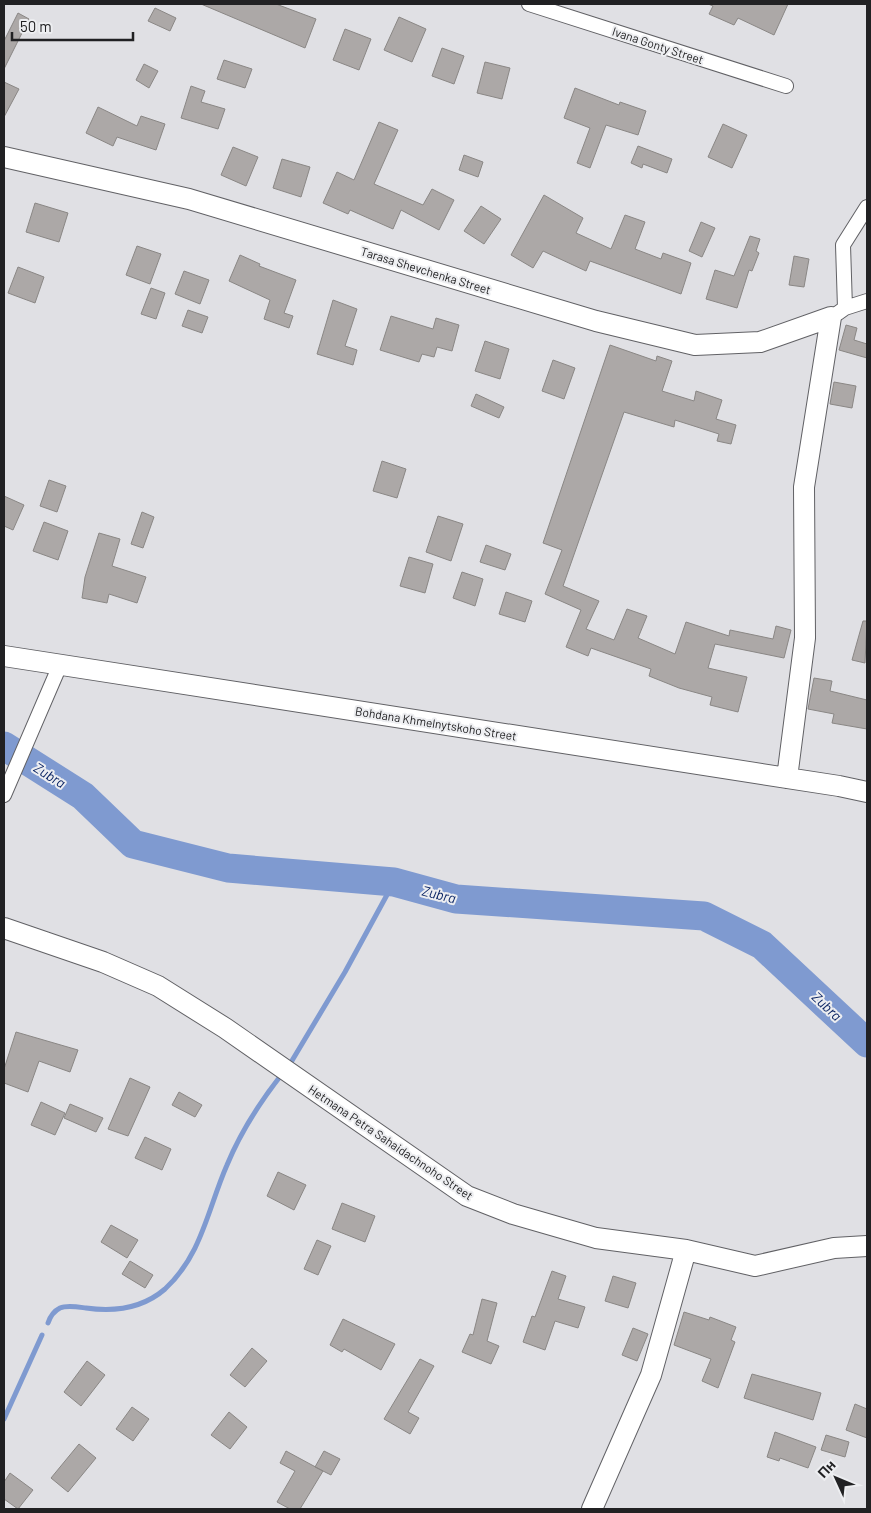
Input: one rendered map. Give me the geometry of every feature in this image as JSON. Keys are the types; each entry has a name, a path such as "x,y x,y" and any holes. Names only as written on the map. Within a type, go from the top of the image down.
{"street":[{"name":"Ivana Gonty Street","path":"529,4 786,86"},
{"name":"Tarasa Shevchenka Street","path":"4,157 189,199 596,321 695,344 760,342 838,313"},
{"path":"787,778 805,638 804,487 838,313 843,245 867,207"},
{"path":"838,313 867,302"},
{"name":"Bohdana Khmelnytskoho Street","path":"4,656 867,792"},
{"path":"4,795 60,665"},
{"name":"Hetmana Petra Sahaidachnoho Street","path":"4,928 103,962 158,986 226,1028 467,1196 513,1214 596,1238 686,1250 755,1266 834,1248 867,1246"},
{"path":"592,1509 651,1375 686,1250"}],"building":[{"path":"201,4 276,4 316,19 305,48"},
{"path":"708,4 788,4 774,35 738,18 734,25 709,14 713,6"},
{"path":"155,8 176,18 170,31 148,21"},
{"path":"18,13 29,19 4,69 4,41"},
{"path":"399,17 426,29 412,62 384,50"},
{"path":"345,29 371,39 359,70 333,60"},
{"path":"442,48 464,56 454,84 432,76"},
{"path":"224,60 252,69 245,88 217,79"},
{"path":"485,62 510,68 502,99 477,93"},
{"path":"144,64 158,71 149,88 136,80"},
{"path":"4,82 19,89 4,117"},
{"path":"191,86 205,91 201,102 225,109 218,129 181,118"},
{"path":"575,88 619,105 620,102 646,111 638,135 606,125 590,168 577,163 590,128 564,118"},
{"path":"98,107 137,126 141,116 165,124 156,150 117,137 113,146 86,133"},
{"path":"379,122 398,130 374,184 423,205 432,189 454,200 439,230 401,210 393,229 350,210 348,214 323,203 337,172 354,180"},
{"path":"723,124 747,135 732,168 708,157"},
{"path":"638,146 672,159 667,173 643,164 642,168 631,163"},
{"path":"233,147 258,157 246,186 221,175"},
{"path":"464,155 483,162 478,177 459,170"},
{"path":"282,159 310,167 301,197 273,188"},
{"path":"544,195 583,218 576,233 611,249 625,215 645,222 635,249 661,259 663,253 691,263 681,294 590,261 586,271 543,251 533,268 511,255"},
{"path":"35,203 68,213 59,242 26,232"},
{"path":"481,206 501,219 484,244 464,231"},
{"path":"701,222 715,228 702,257 689,251"},
{"path":"750,236 760,239 756,251 759,253 752,271 749,270 737,308 706,299 715,270 734,276"},
{"path":"137,246 161,254 150,284 126,275"},
{"path":"240,255 260,264 259,266 296,280 284,313 293,316 289,328 264,319 270,300 229,281"},
{"path":"794,256 809,259 804,287 789,285"},
{"path":"18,267 44,277 35,303 8,293"},
{"path":"184,271 209,280 200,304 175,294"},
{"path":"151,288 165,293 156,319 141,314"},
{"path":"333,300 357,309 345,346 357,350 353,365 317,354"},
{"path":"188,310 208,317 202,333 182,326"},
{"path":"391,316 433,329 436,318 459,325 452,351 437,347 434,357 422,354 419,362 380,350"},
{"path":"846,325 857,328 854,340 867,344 867,358 839,350"},
{"path":"485,341 509,349 500,379 475,371"},
{"path":"610,345 656,361 657,356 672,361 662,391 694,401 696,391 722,400 716,419 736,425 731,444 717,441 719,434 675,420 674,427 624,412 563,586 599,601 586,629 614,640 627,609 647,616 638,638 675,654 686,622 729,636 730,630 773,639 776,626 791,630 784,658 715,644 708,668 747,677 738,712 710,705 712,697 679,688 649,676 651,669 591,648 588,656 566,647 581,610 545,594 562,550 543,543"},
{"path":"553,360 575,368 564,399 542,391"},
{"path":"834,382 856,386 852,408 830,404"},
{"path":"476,394 504,407 499,418 471,406"},
{"path":"382,461 406,469 397,498 373,491"},
{"path":"49,480 66,486 57,512 40,506"},
{"path":"4,496 24,505 13,530 4,526"},
{"path":"142,512 154,517 143,548 131,544"},
{"path":"438,516 463,524 451,561 426,552"},
{"path":"44,522 68,531 58,560 33,551"},
{"path":"99,533 120,539 112,566 146,577 137,603 109,594 107,603 82,598 85,577"},
{"path":"486,545 511,554 505,570 480,562"},
{"path":"409,557 433,564 425,593 400,586"},
{"path":"462,572 483,579 475,606 453,598"},
{"path":"506,592 532,601 525,622 499,614"},
{"path":"863,621 867,621 865,663 852,660"},
{"path":"814,678 832,681 830,691 867,700 867,729 832,723 834,714 808,709"},
{"path":"16,1032 78,1050 70,1072 39,1061 28,1092 4,1083 4,1069"},
{"path":"130,1078 150,1087 128,1136 108,1129"},
{"path":"179,1092 202,1105 195,1117 172,1105"},
{"path":"41,1102 65,1113 55,1135 31,1125"},
{"path":"70,1104 103,1118 96,1132 64,1118"},
{"path":"145,1137 171,1149 162,1170 135,1158"},
{"path":"278,1172 306,1185 294,1210 267,1196"},
{"path":"342,1203 375,1216 365,1242 332,1229"},
{"path":"111,1225 138,1240 127,1258 101,1242"},
{"path":"317,1240 331,1246 318,1275 304,1269"},
{"path":"130,1261 153,1275 145,1288 122,1274"},
{"path":"552,1271 566,1276 558,1299 585,1307 578,1328 555,1321 545,1350 523,1342 532,1316 535,1317"},
{"path":"613,1276 636,1283 628,1308 605,1301"},
{"path":"482,1299 497,1303 487,1341 499,1346 491,1364 462,1352 470,1334 473,1335"},
{"path":"684,1312 709,1320 710,1317 736,1327 731,1340 735,1342 718,1388 702,1381 711,1359 674,1345"},
{"path":"343,1319 395,1344 381,1370 344,1349 342,1352 330,1345"},
{"path":"633,1328 648,1334 637,1361 622,1355"},
{"path":"252,1348 267,1361 245,1387 230,1375"},
{"path":"420,1359 434,1366 408,1412 419,1418 410,1434 384,1419"},
{"path":"87,1361 105,1375 81,1406 64,1392"},
{"path":"752,1374 821,1393 813,1420 744,1398"},
{"path":"855,1404 867,1409 867,1438 846,1430"},
{"path":"132,1407 149,1419 133,1441 116,1429"},
{"path":"229,1412 247,1427 230,1449 211,1435"},
{"path":"775,1432 816,1447 808,1468 780,1458 779,1461 767,1457"},
{"path":"826,1435 849,1442 845,1457 821,1450"},
{"path":"79,1444 96,1458 68,1492 51,1478"},
{"path":"286,1451 323,1471 300,1509 290,1509 277,1502 295,1471 280,1463"},
{"path":"324,1451 340,1459 331,1475 315,1467"},
{"path":"10,1473 33,1490 18,1509 4,1499 4,1482"}],"waterway":[{"name":"Zubra","path":"4,746 83,796 133,844 228,868 394,882 456,899 704,916 762,945 867,1043"},
{"path":"290,1064 345,972 394,882"},
{"path":"48,1323 54,1312 63,1307 118,1309 147,1301 165,1289 178,1276 196,1246 220,1181 238,1140 282,1074"},
{"path":"4,1419 42,1335"}]}
